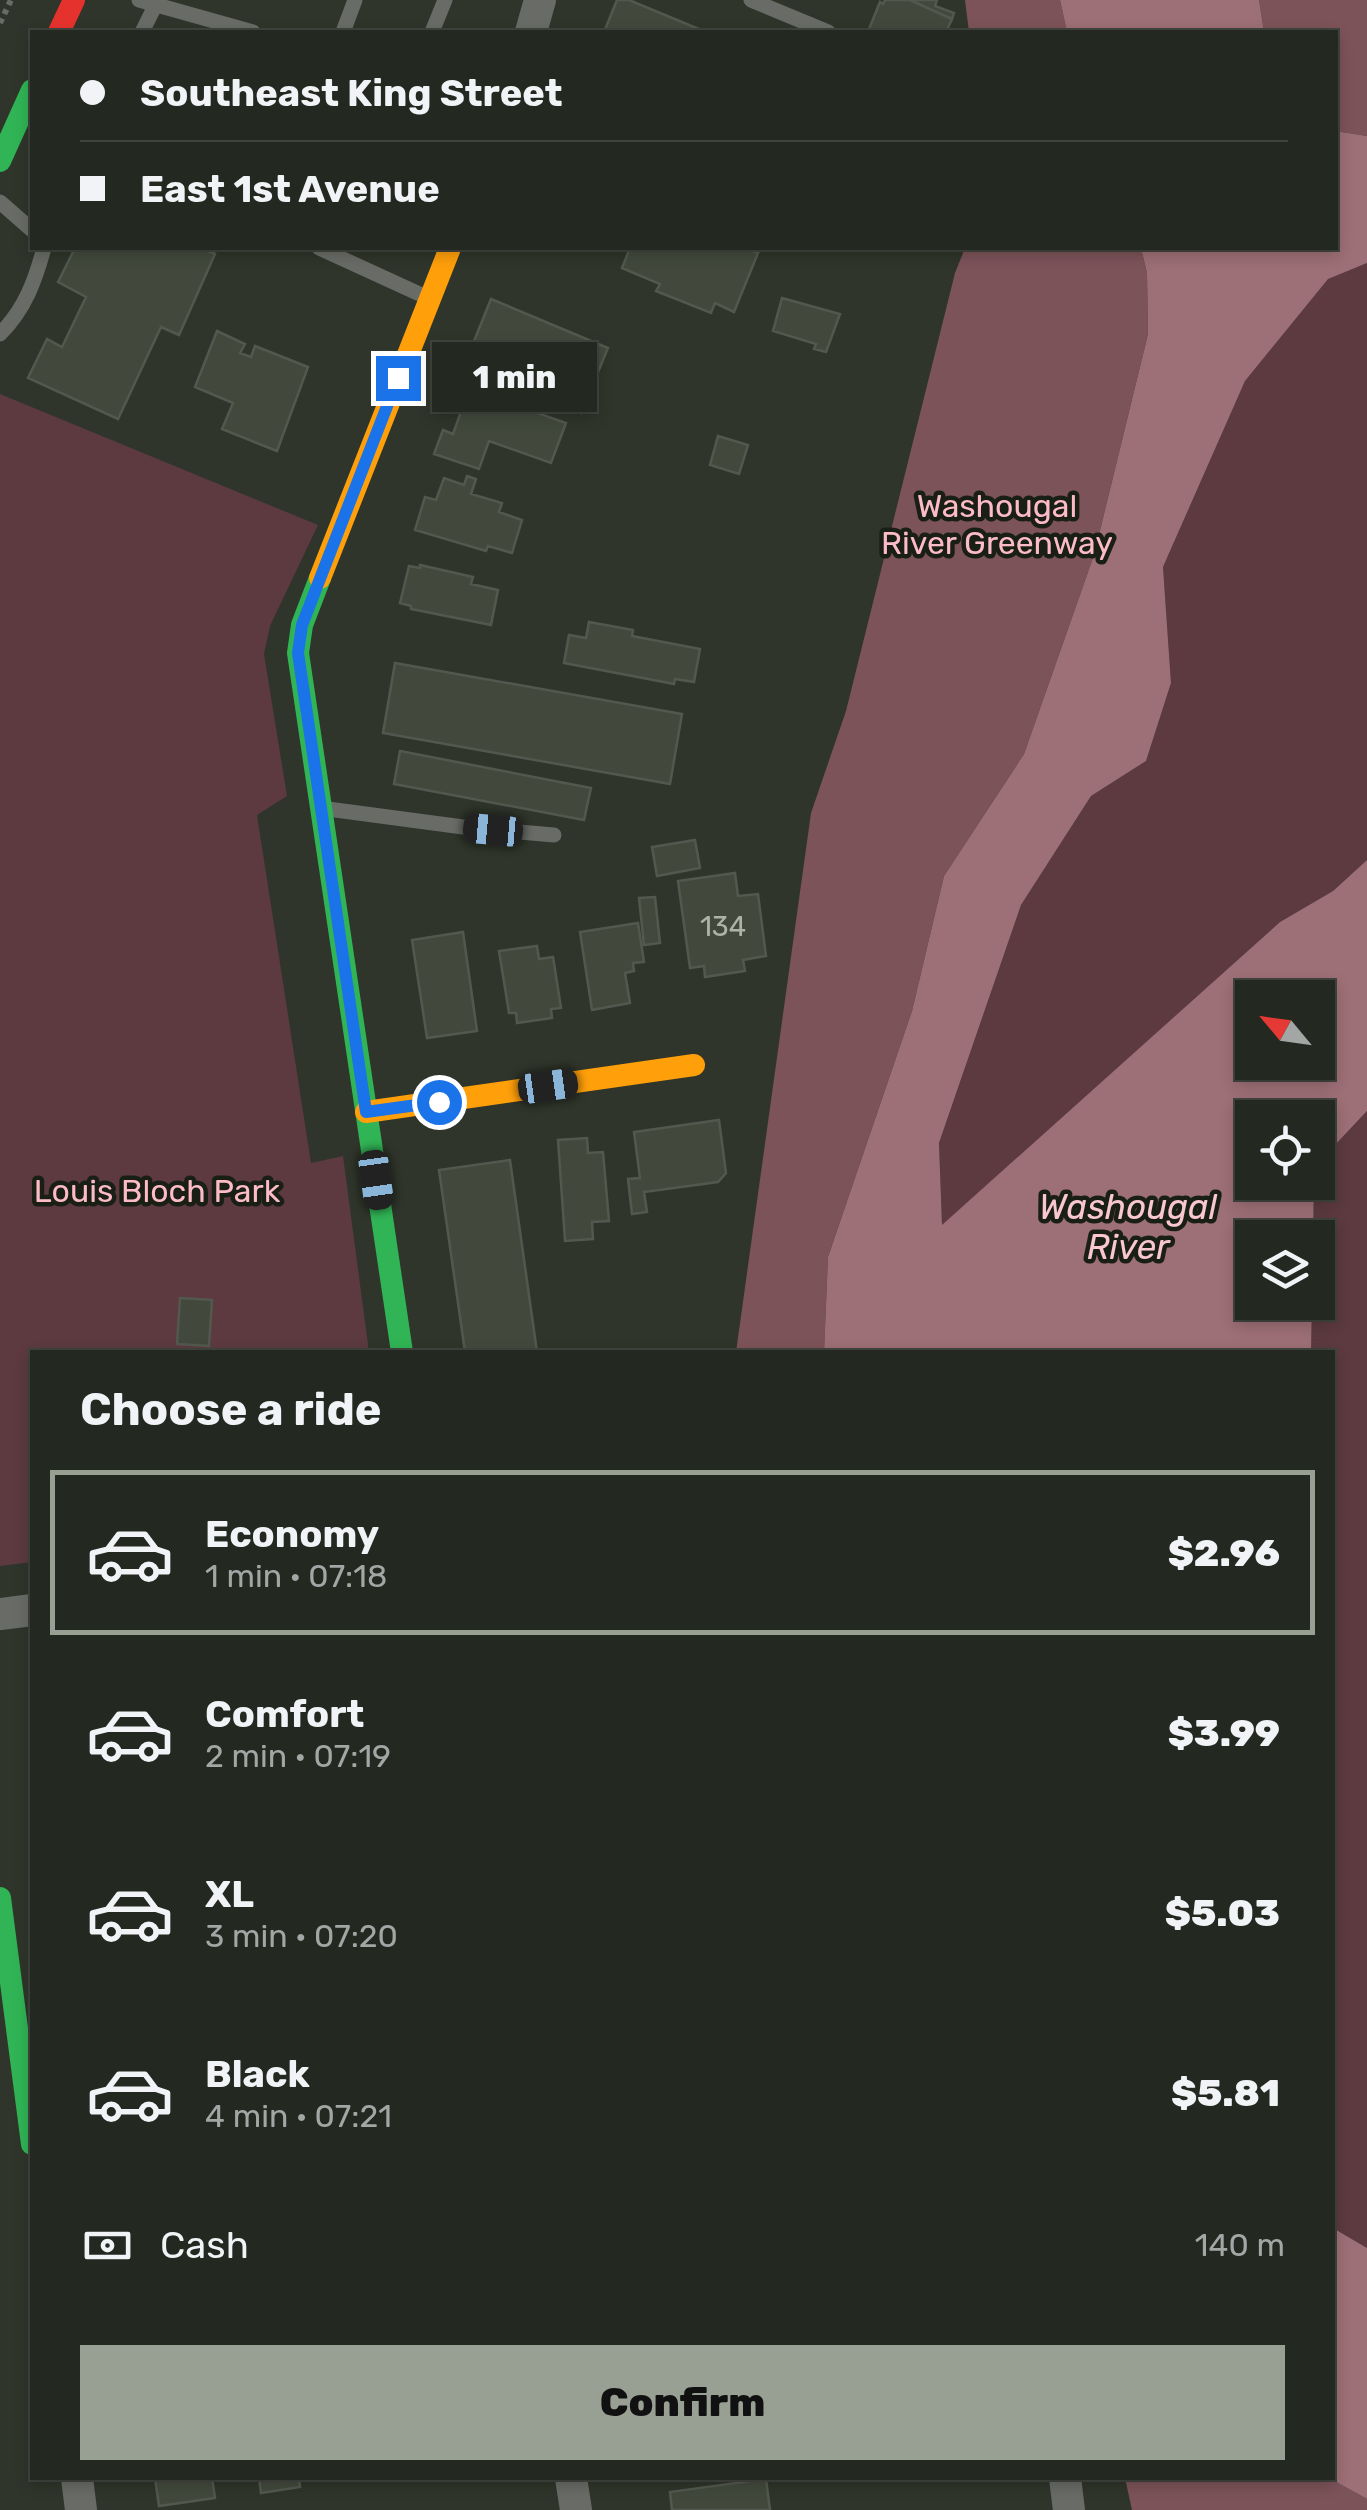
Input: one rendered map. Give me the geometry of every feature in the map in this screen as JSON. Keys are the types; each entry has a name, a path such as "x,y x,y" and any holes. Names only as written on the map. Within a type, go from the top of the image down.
{"street":[{"path":"60,30 74,0"},
{"path":"532,30 540,0"},
{"path":"0,161 30,94"},
{"path":"402,1350 298,653 302,625 449,250"},
{"path":"366,1112 694,1065"},
{"path":"0,1614 30,1610"},
{"path":"0,1898 20,2104 30,2137"},
{"path":"76,2480 81,2510"},
{"path":"571,2480 576,2510"},
{"path":"1065,2480 1069,2510"}],"lane":[{"path":"138,0 245,30"},
{"path":"344,30 356,0"},
{"path":"433,30 445,0"},
{"path":"751,0 823,30"},
{"path":"143,30 156,4"},
{"path":"0,202 30,228"},
{"path":"0,334 16,318 34,286 43,250"},
{"path":"340,251 430,298"},
{"path":"320,808 554,835"}],"path":[{"path":"0,23 11,0"}],"green space":[{"path":"965,0 1060,0 1067,30 969,30"},
{"path":"1259,0 1367,0 1367,136 1338,131 1338,30 1264,30"},
{"name":"Washougal River Greenway","path":"964,250 1141,250 1147,273 1148,334 1094,555 1024,754 944,876 912,1011 828,1257 824,1350 736,1350 811,813 846,711 955,273"},
{"path":"1367,263 1367,860 1333,891 1280,922 942,1226 939,1143 1021,905 1091,796 1146,761 1171,683 1163,567 1245,381 1328,278"},
{"name":"Louis Bloch Park","path":"0,394 318,525 270,626 264,654 287,796 257,815 311,1163 343,1156 369,1350 30,1350 30,1562 0,1566"},
{"path":"1367,1111 1367,2248 1335,2229 1335,1350 1311,1350 1312,1320 1335,1320 1335,1220 1313,1220 1314,1200 1335,1200 1335,1145"},
{"path":"1125,2480 1333,2480 1367,2499 1367,2510 1132,2510"}],"water":[{"path":"1060,0 1259,0 1264,30 1067,30"},
{"name":"Washougal River","path":"1338,131 1367,136 1367,263 1328,279 1245,381 1163,567 1171,683 1146,761 1091,796 1021,905 939,1143 942,1225 1280,922 1333,891 1367,860 1367,1111 1335,1145 1335,1100 1235,1100 1235,1200 1314,1200 1313,1220 1235,1220 1235,1320 1312,1320 1311,1350 824,1350 828,1257 912,1011 944,876 1024,754 1094,555 1148,334 1147,273 1141,250 1338,250"},
{"path":"1335,2229 1367,2248 1367,2499 1333,2480"}],"building":[{"path":"617,0 629,0 701,30 605,30"},
{"path":"885,0 910,0 952,19 947,30 869,29 880,2"},
{"path":"910,0 937,0 935,6 954,13 952,19"},
{"path":"74,250 206,250 215,254 179,335 161,327 118,419 28,378 47,339 62,347 86,297 58,282"},
{"path":"629,250 758,253 734,312 715,303 711,313 656,291 660,284 622,268"},
{"path":"782,298 840,314 826,352 814,349 816,344 773,331"},
{"path":"491,299 608,348 581,413 530,392 538,373 472,346"},
{"path":"217,331 245,344 240,353 251,357 255,346 308,367 277,451 222,429 233,403 195,387"},
{"path":"469,389 566,423 551,463 489,441 479,469 434,454 443,430 453,434"},
{"path":"718,436 748,445 739,474 710,465"},
{"path":"467,476 476,479 471,494 502,503 499,512 522,520 512,553 488,546 486,551 415,530 425,497 436,500 444,478 464,485"},
{"path":"409,566 473,577 471,584 498,590 491,625 411,609 400,603"},
{"path":"589,622 633,630 632,636 700,649 694,682 675,679 674,684 564,663 569,635 586,638"},
{"path":"395,663 682,714 670,784 383,733"},
{"path":"400,751 591,788 584,820 394,784"},
{"path":"695,840 700,868 657,876 652,847"},
{"path":"735,873 738,896 758,894 766,956 743,960 745,971 705,977 704,966 690,968 678,881"},
{"path":"655,897 660,943 644,945 639,898"},
{"path":"638,923 644,962 633,963 634,971 625,973 630,1003 592,1010 580,932"},
{"path":"463,932 477,1031 427,1038 412,940"},
{"path":"537,946 539,959 553,957 561,1008 551,1009 552,1018 517,1023 516,1013 509,1013 499,951"},
{"path":"719,1120 726,1173 718,1182 644,1192 647,1212 632,1214 628,1179 640,1178 634,1132"},
{"path":"587,1138 588,1153 603,1152 609,1221 592,1222 593,1239 565,1241 558,1140"},
{"path":"510,1160 537,1350 465,1350 439,1170"},
{"path":"180,1298 212,1300 209,1346 177,1344"},
{"path":"155,2480 212,2480 215,2498 159,2506"},
{"path":"259,2480 299,2480 300,2487 261,2493"},
{"path":"766,2480 770,2510 672,2510 670,2492"}],"traffic: fast":[{"path":"0,161 30,94"},
{"path":"320,578 302,625 298,653 402,1350"},
{"path":"0,1898 30,2129"}],"traffic: slow":[{"path":"320,578 449,250"},
{"path":"366,1112 694,1065"}],"traffic: jam":[{"path":"60,30 74,0"}],"route":[{"path":"398,378 302,625 298,653 366,1112 439,1102"}]}
